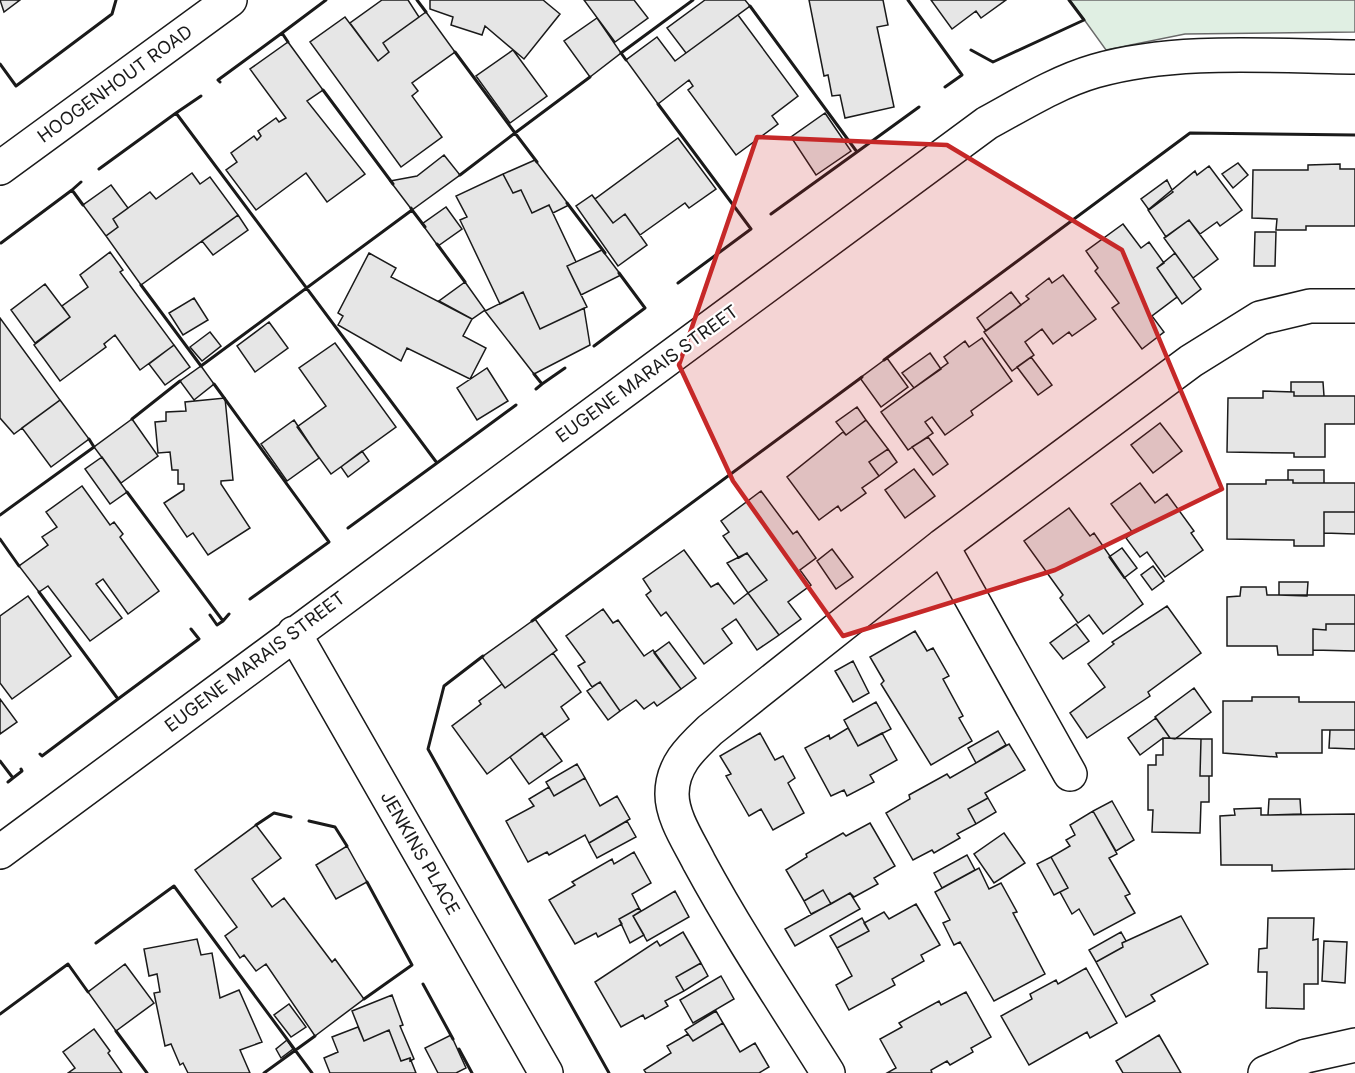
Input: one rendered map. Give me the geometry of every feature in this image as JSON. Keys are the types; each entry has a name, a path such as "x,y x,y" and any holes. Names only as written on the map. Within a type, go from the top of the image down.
{"street":[{"name":"HOOGENHOUT ROAD","path":"0,168 230,0"},
{"name":"EUGENE MARAIS STREET","path":"0,852 987,123 1038,95 1093,71 1139,61 1238,56 1355,57"},
{"path":"828,1073 719,899 679,823 672,796 675,774 686,754 711,730 942,546 1191,361 1260,318 1310,306 1355,306"},
{"path":"942,546 1070,774"},
{"name":"JENKINS PLACE","path":"294,633 546,1073"},
{"path":"1265,1073 1306,1056 1355,1045"}],"highlighted area":[{"path":"757,137 947,145 1122,250 1222,489 1055,570 843,636 733,481 679,365"}],"green space":[{"path":"1070,0 1355,0 1355,32 1185,34 1106,50"}],"building":[{"path":"0,0 20,0 4,12"},
{"path":"382,0 408,0 419,17 383,43 389,52 378,61 350,23"},
{"path":"430,0 543,0 560,14 524,59 485,26 482,35 451,25 453,17 430,9"},
{"path":"584,0 634,0 648,18 615,42"},
{"path":"705,0 745,0 750,6 686,53 667,28"},
{"path":"809,0 883,0 888,25 877,27 894,107 845,118 840,95 832,96 828,75 824,76"},
{"path":"931,0 1006,0 981,18 976,11 952,29"},
{"path":"426,12 455,52 412,83 418,91 412,96 442,137 401,167 310,42 345,17 378,61 389,52 383,43"},
{"path":"738,15 798,96 772,116 778,124 736,155 688,90 693,86 689,80 658,104 626,60 657,37 675,61"},
{"path":"597,18 621,53 590,77 564,41"},
{"path":"288,42 323,90 307,101 365,174 327,202 306,173 256,210 226,170 237,162 231,153 254,136 257,140 261,136 258,131 276,118 279,122 286,118 250,69"},
{"path":"513,50 547,96 510,123 476,76"},
{"path":"825,113 851,151 816,175 791,137"},
{"path":"678,138 716,189 689,208 685,203 640,235 625,214 613,223 595,199"},
{"path":"444,155 460,175 412,210 390,181 417,176"},
{"path":"535,160 569,205 553,213 549,205 532,213 521,190 513,193 503,174"},
{"path":"1238,163 1248,175 1233,188 1222,174"},
{"path":"1340,164 1340,169 1355,169 1355,226 1306,226 1306,230 1276,230 1277,219 1252,218 1253,170 1308,170 1308,165"},
{"path":"1209,166 1242,210 1220,226 1217,222 1200,234 1189,220 1166,237 1148,210 1195,171 1197,175"},
{"path":"192,173 200,184 210,177 238,215 141,285 106,236 118,227 113,219 150,192 156,199"},
{"path":"503,174 513,193 521,190 532,213 549,205 576,262 567,266 587,307 540,329 523,292 500,304 460,220 467,217 456,196"},
{"path":"1167,180 1173,192 1149,210 1141,199"},
{"path":"111,185 128,208 113,219 118,227 106,236 83,205"},
{"path":"592,195 613,223 625,214 647,245 618,266 576,206"},
{"path":"446,207 462,229 438,246 422,224"},
{"path":"238,215 248,230 213,255 202,241"},
{"path":"1189,220 1218,259 1193,278 1164,238"},
{"path":"1123,224 1141,248 1149,242 1164,263 1157,268 1177,297 1152,316 1164,332 1142,349 1112,308 1119,303 1095,271 1098,268 1086,251"},
{"path":"1255,232 1276,232 1275,266 1254,266"},
{"path":"602,250 621,275 581,295 567,266"},
{"path":"110,252 123,270 120,272 174,345 140,370 115,335 104,344 106,347 60,381 34,345 70,317 62,306 88,287 80,275"},
{"path":"369,253 396,268 391,277 472,319 463,336 486,348 470,379 407,348 401,361 338,325 343,316 338,313"},
{"path":"1175,253 1201,289 1182,304 1157,268"},
{"path":"1063,275 1096,319 1072,336 1069,332 1053,344 1042,329 1025,342 1034,355 1012,371 984,332 1029,299 1026,296 1049,278 1052,283"},
{"path":"465,282 485,310 472,319 439,301"},
{"path":"45,284 70,317 35,343 11,310"},
{"path":"523,292 540,329 584,308 590,345 534,374 485,311"},
{"path":"1011,292 1021,305 986,331 977,318"},
{"path":"194,298 208,320 183,335 169,313"},
{"path":"0,318 60,400 14,434 0,418"},
{"path":"269,322 288,348 255,372 237,346"},
{"path":"210,332 221,346 202,361 190,347"},
{"path":"982,338 1012,381 971,411 973,415 945,435 932,417 925,422 933,433 908,450 881,412 948,363 944,357 965,341 969,347"},
{"path":"335,343 396,427 331,474 297,427 326,406 299,368"},
{"path":"174,345 190,367 165,385 149,364"},
{"path":"930,353 941,369 914,388 902,373"},
{"path":"1031,357 1052,385 1038,395 1017,367"},
{"path":"887,358 908,387 881,407 860,378"},
{"path":"201,366 214,384 194,400 180,381"},
{"path":"487,368 508,401 477,420 457,388"},
{"path":"1291,382 1323,382 1324,396 1294,396 1294,392 1291,392"},
{"path":"1263,391 1294,392 1294,396 1355,396 1355,424 1325,424 1325,457 1294,457 1294,453 1227,452 1228,398 1263,398"},
{"path":"225,398 233,480 221,481 221,484 250,528 208,555 193,533 187,537 164,503 184,490 184,484 178,484 178,470 172,470 170,452 158,453 155,422 166,421 166,412 186,411 185,402"},
{"path":"60,400 89,439 51,467 22,428"},
{"path":"857,407 866,420 846,435 836,422"},
{"path":"132,419 158,456 121,483 94,447"},
{"path":"294,420 319,458 287,481 261,444"},
{"path":"866,420 888,449 869,462 879,476 862,488 866,493 841,511 838,506 819,520 787,477 843,432 846,435"},
{"path":"1160,423 1182,451 1153,473 1131,445"},
{"path":"928,437 948,464 933,475 912,447"},
{"path":"888,449 897,462 879,476 869,462"},
{"path":"362,451 369,461 348,477 341,467"},
{"path":"102,457 127,492 110,504 85,469"},
{"path":"914,469 935,496 905,518 885,490"},
{"path":"1288,470 1324,470 1324,483 1293,483 1293,480 1288,480"},
{"path":"1266,480 1293,480 1293,483 1355,483 1355,512 1324,512 1324,546 1294,546 1294,540 1227,539 1227,484 1266,484"},
{"path":"1140,483 1155,503 1167,494 1194,531 1191,533 1203,550 1165,577 1147,552 1140,557 1126,538 1133,533 1111,504"},
{"path":"82,486 110,525 114,522 123,534 120,537 159,591 128,614 103,579 96,584 122,618 90,641 48,586 39,592 19,566 48,545 42,537 57,527 46,512"},
{"path":"761,491 793,534 797,531 816,558 800,570 811,585 788,602 801,619 779,635 748,593 767,580 747,553 739,558 723,536 729,532 721,521"},
{"path":"1069,508 1090,536 1094,533 1143,604 1103,634 1089,615 1078,623 1060,598 1063,595 1024,541"},
{"path":"1324,512 1355,512 1355,534 1324,533"},
{"path":"1122,548 1137,568 1124,578 1109,557"},
{"path":"832,549 853,577 836,589 817,561"},
{"path":"684,550 711,587 718,583 734,604 748,593 779,635 757,650 736,619 722,629 732,643 704,664 666,612 661,616 646,595 651,591 643,579"},
{"path":"747,553 767,580 748,593 727,563"},
{"path":"1153,566 1164,581 1152,590 1141,575"},
{"path":"1279,582 1308,582 1307,596 1279,595"},
{"path":"1241,587 1266,587 1267,595 1355,595 1355,624 1326,624 1326,630 1313,629 1313,655 1278,655 1277,646 1227,646 1227,597 1240,596"},
{"path":"28,596 71,656 12,699 0,683 0,616"},
{"path":"1167,606 1201,653 1148,692 1150,696 1087,738 1070,713 1105,687 1088,664 1114,644 1112,642"},
{"path":"603,609 613,623 618,620 644,656 653,650 681,689 657,706 654,702 644,709 636,700 620,711 600,682 592,687 578,666 585,662 566,636"},
{"path":"535,619 557,650 505,688 482,657"},
{"path":"1076,624 1089,641 1063,659 1050,643"},
{"path":"1326,624 1355,624 1355,651 1313,650 1313,629 1326,630"},
{"path":"915,631 927,651 933,648 949,676 943,679 963,716 959,718 972,741 931,765 881,684 884,681 870,657"},
{"path":"669,642 696,678 681,689 654,653"},
{"path":"553,653 581,692 561,707 569,719 544,737 542,733 487,774 452,726 481,704 479,701 502,684 505,688"},
{"path":"853,661 869,693 853,702 835,671"},
{"path":"600,682 620,711 608,720 587,691"},
{"path":"1194,688 1211,712 1175,739 1170,738 1155,717"},
{"path":"1252,697 1299,697 1299,702 1355,702 1355,730 1322,730 1322,753 1276,753 1277,757 1223,753 1223,701 1252,701"},
{"path":"0,699 17,722 0,734"},
{"path":"876,702 891,729 858,746 844,720"},
{"path":"1156,718 1170,738 1163,738 1140,755 1128,738"},
{"path":"848,728 858,746 882,733 897,760 870,775 874,782 847,796 844,790 831,796 805,748 829,735 830,739"},
{"path":"1330,730 1355,730 1355,749 1329,748"},
{"path":"998,731 1006,745 976,763 968,748"},
{"path":"542,733 562,761 529,784 510,757"},
{"path":"760,733 775,760 783,756 795,778 788,783 804,813 773,830 761,809 749,816 726,776 731,774 720,756"},
{"path":"1163,738 1201,739 1200,776 1209,776 1209,802 1201,802 1200,833 1152,832 1153,810 1148,810 1148,765 1156,765 1156,755 1163,755"},
{"path":"1201,739 1212,739 1212,776 1200,776"},
{"path":"1009,744 1025,770 985,793 988,798 968,809 976,824 957,834 960,838 934,853 932,850 913,860 886,813 910,799 909,795 947,774 950,778"},
{"path":"577,764 585,778 554,796 546,782"},
{"path":"585,778 600,806 617,796 630,819 589,843 585,835 549,855 547,852 528,862 506,821 534,806 529,799 549,787 554,796"},
{"path":"988,798 996,812 976,824 968,809"},
{"path":"1269,799 1300,799 1301,814 1268,815"},
{"path":"1112,801 1134,840 1116,851 1093,811"},
{"path":"1261,808 1261,815 1355,814 1355,869 1272,871 1272,865 1221,865 1220,816 1235,815 1234,809"},
{"path":"1093,811 1117,854 1109,858 1130,894 1125,896 1135,913 1094,935 1079,909 1072,914 1060,892 1068,888 1051,857 1070,846 1066,840 1075,835 1070,825"},
{"path":"627,821 636,837 597,858 589,843"},
{"path":"870,823 895,866 874,878 878,884 854,897 850,893 831,904 823,890 804,901 786,870 807,857 806,854 843,833 846,836"},
{"path":"256,825 281,858 252,879 272,907 284,898 332,962 335,959 364,999 315,1036 266,964 256,971 244,955 240,958 225,936 237,927 195,870"},
{"path":"1004,833 1025,863 994,883 974,854"},
{"path":"347,846 367,882 336,899 316,865"},
{"path":"634,852 651,883 632,894 639,908 619,919 622,924 598,937 596,933 575,944 549,900 575,885 572,882 612,859 614,864"},
{"path":"967,855 975,870 942,888 934,873"},
{"path":"1051,857 1068,888 1054,895 1037,864"},
{"path":"979,868 989,889 1001,883 1017,912 1013,913 1045,974 994,1001 960,942 954,945 943,923 950,920 935,892"},
{"path":"823,890 831,904 811,914 804,901"},
{"path":"675,891 689,917 647,941 633,916"},
{"path":"850,893 860,909 795,946 785,929"},
{"path":"916,904 940,945 921,955 924,961 892,979 895,985 849,1010 836,985 852,976 837,948 869,931 864,923 884,912 889,919"},
{"path":"639,908 641,911 633,916 644,935 630,943 619,919"},
{"path":"1181,916 1208,964 1151,995 1155,1001 1126,1017 1096,962 1123,947 1122,943"},
{"path":"862,918 869,931 837,948 830,936"},
{"path":"1268,918 1314,918 1313,940 1318,939 1318,984 1304,984 1304,1009 1266,1008 1267,972 1258,972 1259,949 1267,948"},
{"path":"683,932 701,963 676,977 684,991 665,1001 668,1006 645,1019 643,1015 621,1027 595,982 657,941 660,946"},
{"path":"1121,932 1126,941 1122,943 1123,947 1096,962 1089,950"},
{"path":"197,939 201,955 212,953 220,998 239,990 262,1042 240,1050 250,1073 188,1073 183,1063 180,1065 171,1044 165,1046 154,993 160,992 157,974 149,976 144,949"},
{"path":"1324,941 1347,942 1345,983 1322,981"},
{"path":"701,963 708,976 684,991 676,977"},
{"path":"125,964 154,1003 116,1031 88,992"},
{"path":"1086,968 1117,1023 1090,1038 1087,1032 1029,1065 1001,1016 1032,999 1030,994 1056,980 1058,984"},
{"path":"721,976 734,999 693,1023 680,1000"},
{"path":"966,992 991,1037 971,1048 973,1052 950,1065 947,1061 931,1070 932,1073 887,1073 896,1068 880,1039 902,1027 899,1023 939,1001 941,1005"},
{"path":"392,995 403,1025 400,1026 414,1059 410,1061 410,1058 401,1061 389,1030 364,1041 352,1011"},
{"path":"289,1004 306,1027 291,1037 274,1015"},
{"path":"716,1011 723,1023 693,1041 685,1030"},
{"path":"723,1023 740,1052 755,1043 769,1067 759,1073 646,1073 644,1070 671,1053 667,1046 688,1034 693,1041"},
{"path":"358,1027 364,1041 389,1030 401,1061 410,1058 416,1073 330,1073 324,1058 338,1052 332,1037"},
{"path":"94,1029 122,1073 68,1073 75,1068 63,1052"},
{"path":"451,1035 466,1068 456,1073 438,1073 425,1048"},
{"path":"1159,1035 1181,1073 1123,1073 1116,1061"},
{"path":"287,1040 293,1049 281,1058 276,1049"}],"wall":[{"path":"0,64 16,86 112,14 116,0"},
{"path":"282,33 326,0"},
{"path":"417,0 426,12"},
{"path":"626,60 621,53 693,0"},
{"path":"908,0 962,75 945,87"},
{"path":"971,50 993,62 1084,20 1069,0"},
{"path":"750,6 857,152 771,214"},
{"path":"220,82 218,80 282,33 288,42"},
{"path":"455,52 515,133 590,77"},
{"path":"323,90 393,184"},
{"path":"176,113 201,96"},
{"path":"658,104 751,229 678,283"},
{"path":"857,152 919,107"},
{"path":"99,169 176,113 437,463 348,528"},
{"path":"460,175 515,133 537,162"},
{"path":"884,360 1190,133 1355,135"},
{"path":"72,190 81,182"},
{"path":"1,243 72,190 83,205"},
{"path":"567,203 605,253"},
{"path":"141,285 201,366 412,210 411,208"},
{"path":"412,210 425,227"},
{"path":"437,244 465,282"},
{"path":"594,346 645,308 619,273"},
{"path":"542,384 565,368"},
{"path":"534,374 542,384 536,389"},
{"path":"532,621 862,377"},
{"path":"132,419 180,381"},
{"path":"214,384 329,542 250,599"},
{"path":"437,463 516,405"},
{"path":"0,515 94,447 89,439"},
{"path":"127,492 223,621 217,625 210,615"},
{"path":"0,539 19,566"},
{"path":"39,592 118,699 199,639 191,629"},
{"path":"223,621 229,614"},
{"path":"483,656 444,686 428,749 609,1073"},
{"path":"40,754 42,756 118,699"},
{"path":"0,761 13,778 8,782"},
{"path":"13,778 22,771 21,769"},
{"path":"256,825 274,813 291,817"},
{"path":"309,821 335,827 347,846"},
{"path":"364,999 412,965 367,882"},
{"path":"96,943 174,886 312,1073"},
{"path":"0,1014 68,964 88,992"},
{"path":"423,984 453,1039"},
{"path":"116,1031 147,1073"},
{"path":"264,1073 315,1036"},
{"path":"459,1049 472,1073"}]}
